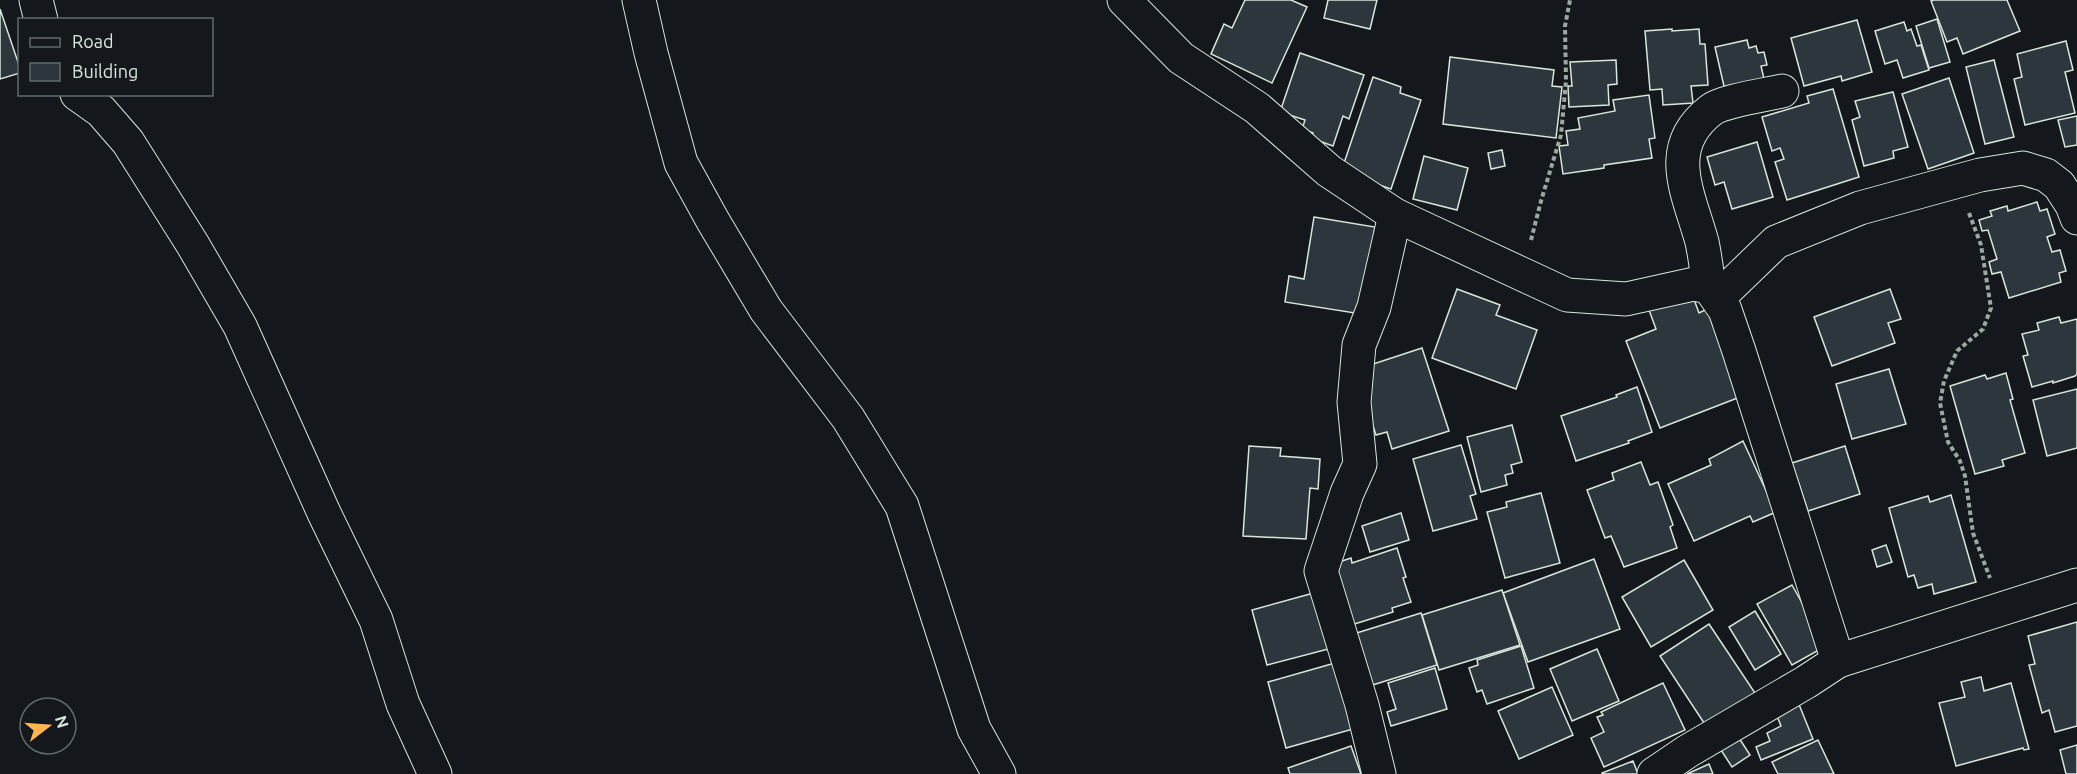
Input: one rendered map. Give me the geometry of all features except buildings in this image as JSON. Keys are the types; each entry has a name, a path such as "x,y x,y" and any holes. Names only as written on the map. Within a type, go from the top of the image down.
{"street":[{"path":"36,0 40,18"},
{"path":"639,0 681,163 712,221 766,310 848,418 902,506 974,729 999,774"},
{"path":"1124,0 1181,58 1257,108 1329,171 1395,215 1568,295 1626,299 1694,284 1714,293"},
{"path":"1782,92 1740,100 1712,109 1686,136 1682,160 1686,193 1702,243 1714,293 1725,309 1838,661"},
{"path":"80,96 100,111 128,142 193,245 240,326 324,513 376,620 403,704 435,774"},
{"path":"1714,293 1776,242 1860,208 1959,180 2023,168 2046,175 2059,185 2072,205 2077,218"},
{"path":"1379,774 1362,705 1321,571 1347,493 1360,464 1354,402 1359,345 1374,307 1395,215"},
{"path":"1654,774 1688,751 1838,661 2077,585"}],"path":[{"path":"1524,273 1541,201 1561,135 1565,100 1565,26 1570,0"},
{"path":"1959,180 1981,245 1991,308 1983,329 1957,351 1944,381 1940,403 1948,442 1960,461 1965,476 1972,533 1991,583 1982,614"}]}
